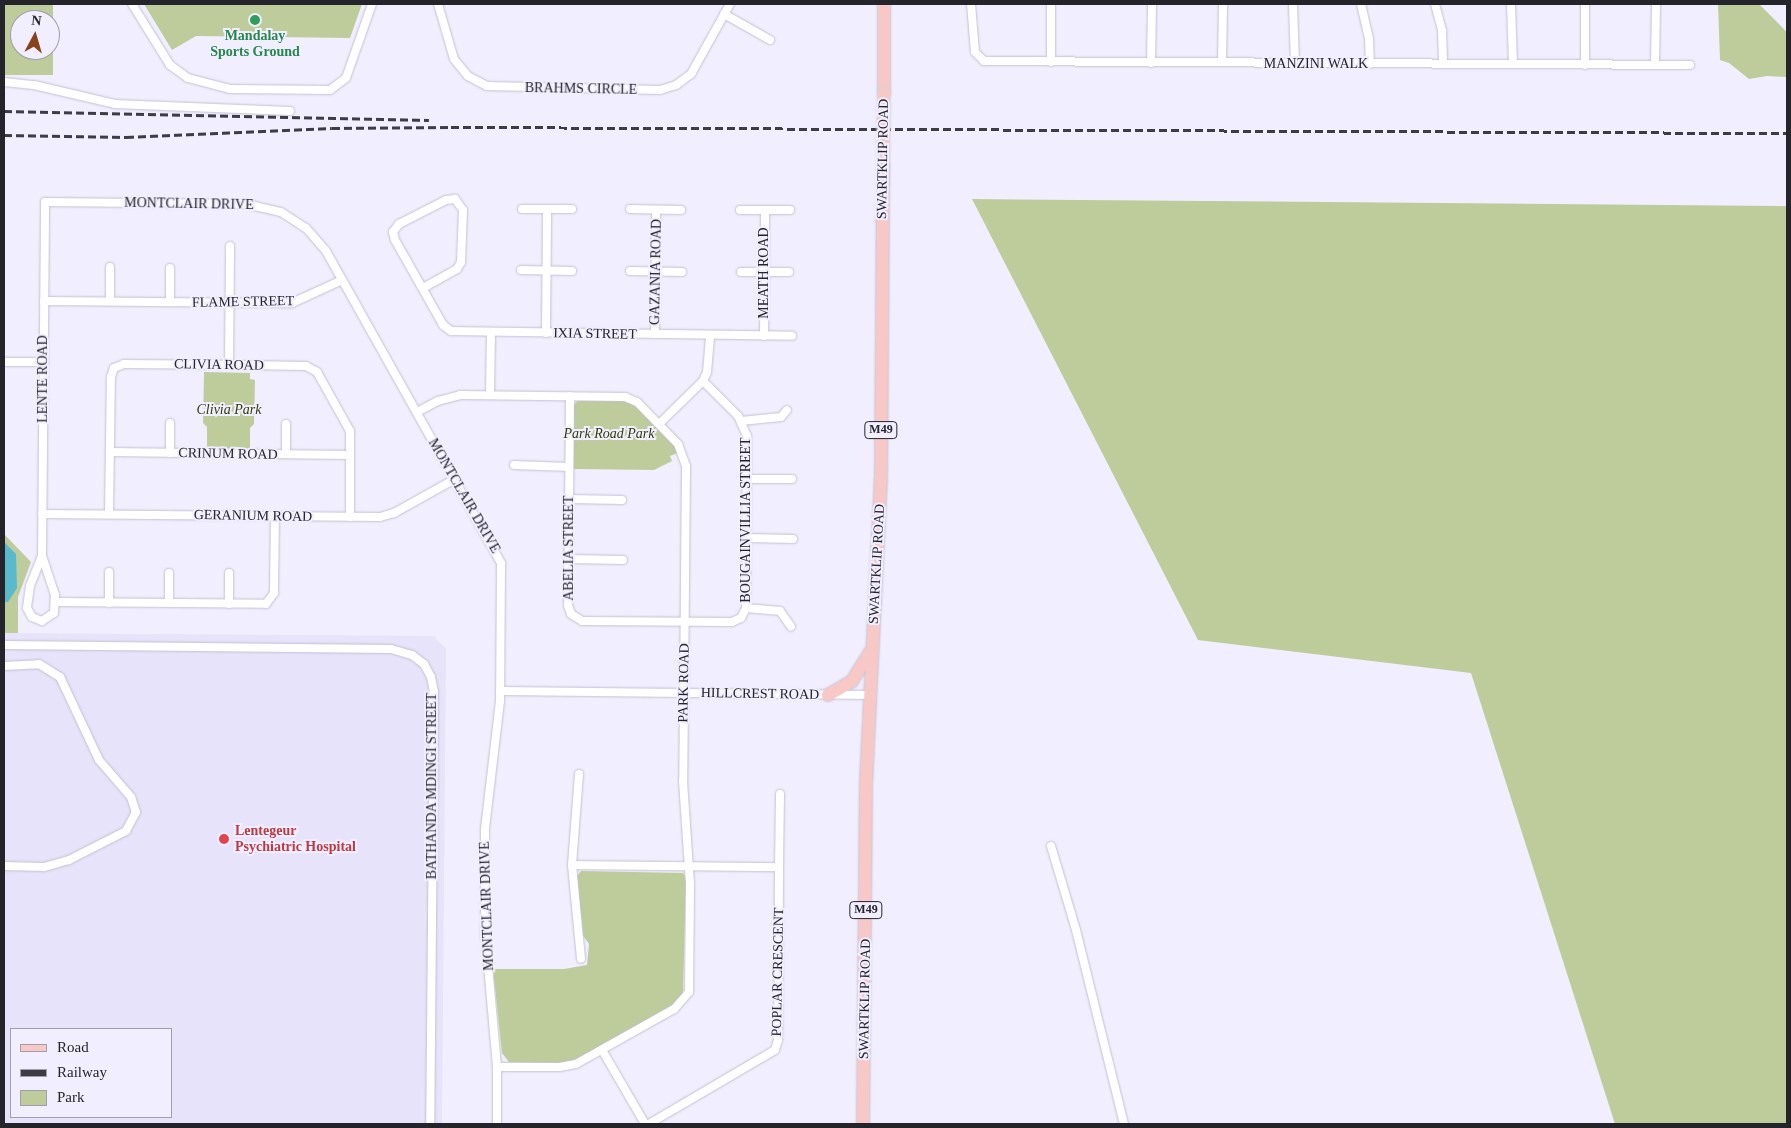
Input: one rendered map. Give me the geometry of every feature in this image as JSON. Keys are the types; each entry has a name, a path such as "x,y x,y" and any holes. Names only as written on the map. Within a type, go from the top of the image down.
{"main road":[{"name":"SWARTKLIP ROAD","path":"863,1124 866,783 881,477 884,4"},
{"path":"828,695 844,688 858,675 873,647"}],"street":[{"path":"132,4 170,65 188,78 208,86 230,89 330,90 346,78 372,4"},
{"name":"BRAHMS CIRCLE","path":"438,4 444,30 458,65 474,80 501,89 671,88 686,78 695,68 730,4"},
{"name":"MANZINI WALK","path":"971,4 978,58 1051,62 1690,65"},
{"path":"1051,4 1051,62"},
{"path":"1151,62 1152,4"},
{"path":"1222,62 1223,4"},
{"path":"1293,4 1295,64"},
{"path":"1361,4 1370,39 1370,64"},
{"path":"1435,4 1442,31 1443,64"},
{"path":"1511,4 1513,64"},
{"path":"1585,4 1585,64"},
{"path":"1654,64 1656,4"},
{"path":"724,14 770,40"},
{"path":"4,82 115,104 290,111"},
{"name":"IXIA STREET","path":"423,288 457,268 461,262 463,210 455,199 446,200 394,229 395,240 446,329 456,332 491,333 792,336"},
{"name":"MONTCLAIR DRIVE","path":"45,202 246,204 269,208 290,217 310,232 342,280 501,563 500,691 485,829 485,932 497,1067 497,1124"},
{"name":"LENTE ROAD","path":"42,556 52,580 55,602 54,613 46,620 35,619 28,612 30,586 42,556 45,202"},
{"path":"522,209 572,209"},
{"path":"546,333 547,209"},
{"path":"630,210 681,210"},
{"name":"GAZANIA ROAD","path":"655,334 656,210"},
{"path":"740,210 790,210"},
{"name":"MEATH ROAD","path":"764,336 765,210"},
{"path":"229,365 230,246"},
{"path":"110,267 110,302"},
{"path":"170,268 170,302"},
{"path":"521,270 572,271"},
{"path":"630,271 682,272"},
{"path":"741,272 789,272"},
{"name":"FLAME STREET","path":"44,301 298,302 342,280"},
{"path":"490,395 491,333"},
{"path":"658,424 703,381 707,372 710,335"},
{"path":"4,362 44,362"},
{"name":"CLIVIA ROAD","path":"109,514 111,377 114,368 124,364 229,365 312,368 349,428 350,517"},
{"name":"BOUGAINVILLIA STREET","path":"684,622 732,622 741,618 746,608 747,436 741,421 703,381"},
{"name":"PARK ROAD","path":"417,412 448,397 490,395 629,398 678,444 686,466 683,781 690,866 690,982 687,996 674,1009 569,1067 497,1067"},
{"name":"ABELIA STREET","path":"570,396 569,608 578,620 684,622"},
{"path":"741,421 781,417 787,410"},
{"name":"CRINUM ROAD","path":"170,423 170,453"},
{"name":"CRINUM ROAD","path":"286,424 286,454"},
{"name":"CRINUM ROAD","path":"110,452 350,455"},
{"path":"514,465 569,467"},
{"name":"GERANIUM ROAD","path":"42,514 350,517 389,515 455,479"},
{"path":"746,479 792,479"},
{"path":"569,499 622,500"},
{"path":"55,602 266,604 273,597 275,516"},
{"path":"746,538 793,538"},
{"path":"569,559 623,560"},
{"path":"108,603 109,572"},
{"path":"169,573 169,604"},
{"path":"228,604 229,573"},
{"path":"746,608 780,611 791,627"},
{"name":"BATHANDA MDINGI STREET","path":"4,645 392,649 412,655 424,664 431,677 434,692 430,1124"},
{"path":"4,666 39,664 60,677 99,760 132,797 136,812 126,831 69,860 44,867 4,866"},
{"name":"HILLCREST ROAD","path":"500,691 871,695"},
{"path":"579,774 572,866 581,958"},
{"path":"572,866 779,867 780,794"},
{"path":"1051,846 1076,930 1124,1124"},
{"name":"POPLAR CRESCENT","path":"649,1124 775,1050 778,1040 779,867"},
{"path":"602,1050 645,1124"}],"shaded area":[{"name":"Lentegeur Psychiatric Hospital","path":"4,633 434,636 446,649 442,1124 4,1124"}],"green space":[{"path":"4,4 53,4 53,10 10,10 10,60 53,60 53,75 4,75"},
{"name":"Mandalay Sports Ground","path":"144,4 362,4 350,38 196,36 172,50"},
{"path":"1718,4 1759,4 1783,28 1787,33 1787,77 1767,76 1749,79 1729,63 1720,60"},
{"path":"972,199 1787,206 1787,1124 1615,1124 1471,673 1198,640"},
{"name":"Clivia Park","path":"204,372 250,373 250,379 255,380 254,424 250,428 250,448 207,448 207,427 203,423"},
{"name":"Park Road Park","path":"578,400 626,400 634,404 680,452 670,456 672,461 654,470 573,469 574,405"},
{"path":"4,534 31,562 18,597 18,633 4,633"},
{"path":"581,871 683,873 686,878 683,994 674,1004 575,1060 562,1063 509,1062 502,1053 493,969 564,969 587,965 589,944 582,934 577,876"}],"water":[{"path":"4,542 16,554 17,588 8,602 4,602"}],"railway":[{"path":"4,111 429,120"},
{"path":"4,135 126,137 332,128 451,127 1787,133"}],"place":[{"name":"Mandalay Sports Ground","path":"255,20"},
{"name":"Lentegeur Psychiatric Hospital","path":"224,839"}]}
